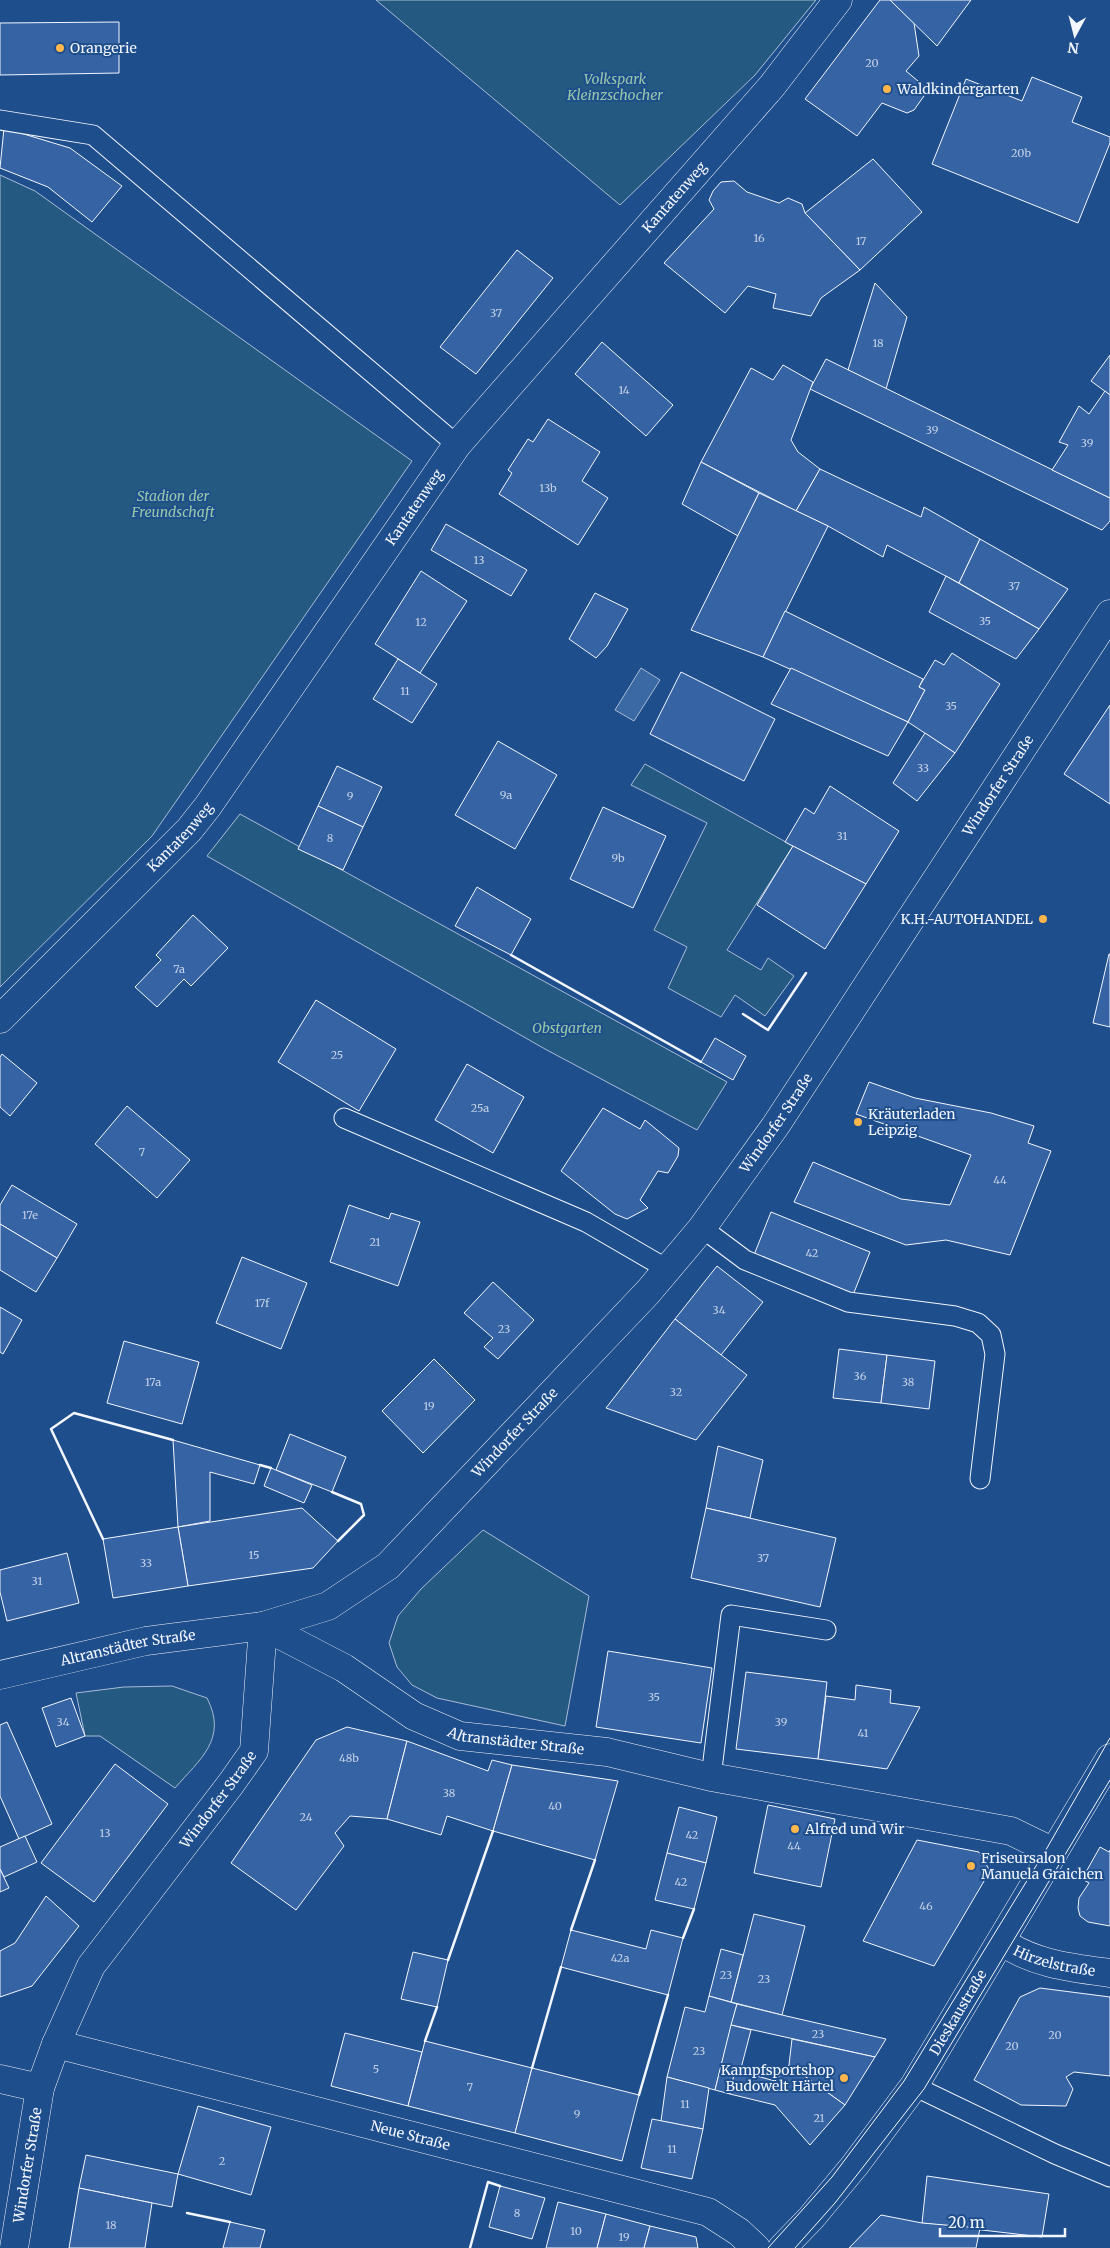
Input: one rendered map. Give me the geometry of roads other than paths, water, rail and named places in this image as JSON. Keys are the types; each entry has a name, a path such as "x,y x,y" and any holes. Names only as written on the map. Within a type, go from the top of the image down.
{"street":[{"name":"Kantatenweg","path":"0,1019 164,856 208,806 458,445 772,86 838,0"},
{"name":"Windorfer Straße","path":"14,2248 40,2088 56,2044 91,1966 254,1751 262,1626 328,1606 388,1566 667,1269 702,1228 776,1125 1110,614"},
{"name":"Altranstädter Straße","path":"0,1675 146,1641 262,1626 344,1668 414,1716 460,1736 607,1752 711,1777 1011,1831 1054,1852"},
{"name":"Dieskaustraße","path":"782,2248 811,2218 855,2166 914,2086 1110,1758"},
{"name":"Hirzelstraße","path":"1001,1941 1032,1958 1059,1966 1110,1973"},
{"name":"Neue Straße","path":"56,2044 708,2212 740,2232 756,2248"},
{"path":"0,2079 40,2088"}],"lane":[{"path":"0,120 93,135 458,445"},
{"path":"344,1118 586,1222 667,1269"},
{"path":"702,1228 745,1260 848,1302 956,1316 978,1323 991,1335 996,1354 980,1478"},
{"path":"711,1777 731,1616 826,1630"},
{"path":"914,2086 1055,2154 1110,2177"}],"tram line":[{"path":"768,2248 832,2177 904,2081 1047,1848 1110,1738"},
{"path":"795,2248 835,2203 924,2089 1110,1780"}],"place":[{"name":"Orangerie","path":"60,48"},
{"name":"Waldkindergarten","path":"887,89"},
{"name":"K.H.-AUTOHANDEL","path":"1043,919"},
{"name":"Kräuterladen Leipzig","path":"858,1122"},
{"name":"Alfred und Wir","path":"795,1829"},
{"name":"Friseursalon Manuela Graichen","path":"971,1866"},
{"name":"Kampfsportshop Budowelt Härtel","path":"844,2078"}],"park label":[{"name":"Volkspark Kleinzschocher","path":"615,88"},
{"name":"Stadion der Freundschaft","path":"173,504"},
{"name":"Obstgarten","path":"567,1028"}]}
